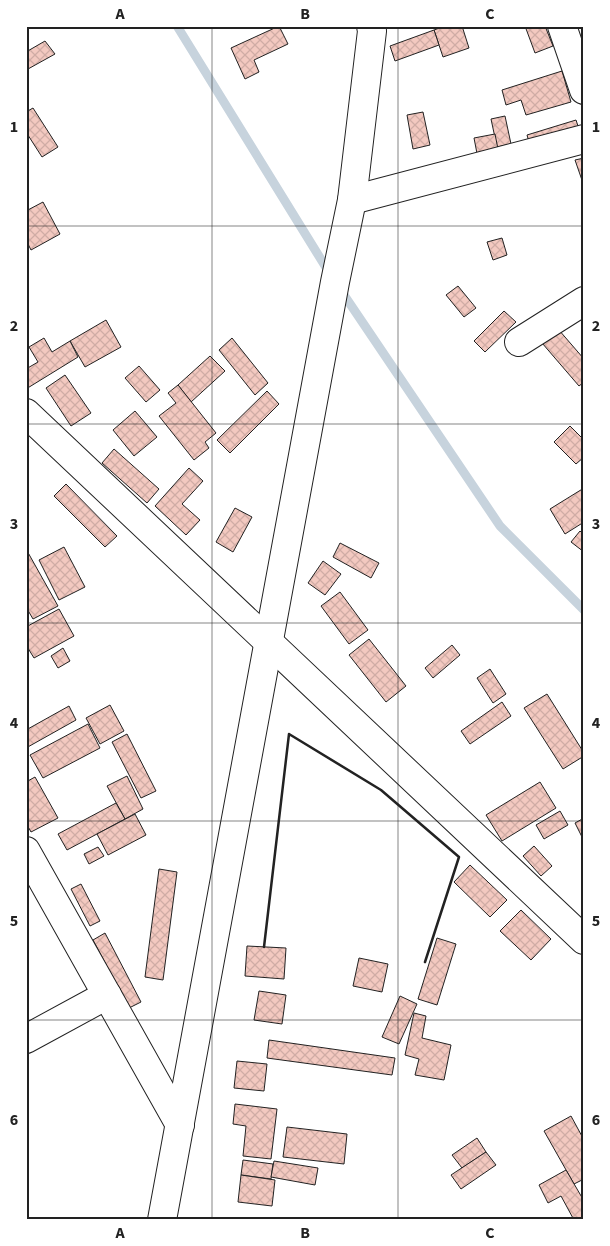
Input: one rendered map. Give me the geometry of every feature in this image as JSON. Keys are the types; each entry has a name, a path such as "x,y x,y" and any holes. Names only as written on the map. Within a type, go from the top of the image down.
{"street":[{"path":"162,1220 268,642 352,200 372,31 371,26"},
{"path":"562,26 583,85"},
{"path":"352,200 584,139"},
{"path":"519,342 584,301"},
{"path":"26,414 584,940"},
{"path":"26,851 180,1126"},
{"path":"26,1039 107,995"}],"building":[{"path":"279,26 288,44 254,60 259,72 245,79 231,48"},
{"path":"445,26 462,26 469,48 443,57 434,30"},
{"path":"525,26 545,26 553,46 535,53"},
{"path":"434,30 439,45 395,61 390,46"},
{"path":"45,41 55,54 28,69 26,66 26,52"},
{"path":"562,71 571,102 526,115 521,100 506,105 502,90"},
{"path":"33,108 58,147 42,157 26,132 26,112"},
{"path":"423,112 430,145 413,149 407,115"},
{"path":"505,116 511,144 497,147 491,119"},
{"path":"576,120 582,138 532,153 527,135"},
{"path":"495,134 501,164 480,169 474,138"},
{"path":"584,158 584,186 575,160"},
{"path":"43,202 60,234 31,250 26,240 26,211"},
{"path":"502,238 507,255 493,260 487,242"},
{"path":"458,286 476,308 464,317 446,295"},
{"path":"504,311 516,322 485,352 474,341"},
{"path":"106,320 121,347 85,367 70,341"},
{"path":"552,322 584,359 584,382 579,386 536,336"},
{"path":"44,338 52,352 70,341 78,357 26,389 26,369 38,362 29,347"},
{"path":"232,338 268,383 255,395 219,350"},
{"path":"210,356 225,371 191,402 178,385"},
{"path":"139,366 160,390 146,402 125,378"},
{"path":"65,375 91,413 71,426 46,388"},
{"path":"178,385 216,433 205,442 209,448 194,460 159,416 176,403 168,393"},
{"path":"267,391 279,404 230,453 217,440"},
{"path":"135,411 157,437 134,456 113,430"},
{"path":"570,426 584,440 584,457 576,464 554,442"},
{"path":"114,449 159,489 147,503 102,463"},
{"path":"189,468 203,481 182,504 200,520 186,535 155,506"},
{"path":"66,484 117,536 105,547 54,496"},
{"path":"584,488 584,522 565,534 550,509"},
{"path":"235,508 252,517 233,552 216,542"},
{"path":"580,531 584,535 584,552 571,542"},
{"path":"340,543 379,563 371,578 333,557"},
{"path":"64,547 85,587 59,600 39,560"},
{"path":"26,549 58,606 33,619 26,607"},
{"path":"323,561 341,574 325,595 308,583"},
{"path":"340,592 368,630 349,644 321,606"},
{"path":"59,609 74,636 34,658 26,645 26,627"},
{"path":"369,639 406,686 386,702 349,655"},
{"path":"452,645 460,655 433,678 425,668"},
{"path":"63,648 70,661 58,668 51,656"},
{"path":"490,669 506,694 493,703 477,678"},
{"path":"547,694 584,753 584,756 563,769 524,708"},
{"path":"502,702 511,716 470,744 461,731"},
{"path":"110,705 124,731 100,744 86,718"},
{"path":"69,706 76,720 26,748 26,730"},
{"path":"88,724 100,748 43,778 30,755"},
{"path":"127,734 156,791 141,798 112,742"},
{"path":"127,776 143,809 125,819 107,786"},
{"path":"35,777 58,818 31,832 26,823 26,782"},
{"path":"540,782 556,808 502,841 486,815"},
{"path":"116,803 125,819 67,850 58,834"},
{"path":"560,811 568,825 544,839 536,825"},
{"path":"135,814 146,835 108,855 97,834"},
{"path":"584,818 584,841 575,823"},
{"path":"534,846 552,866 541,876 523,856"},
{"path":"98,847 104,856 89,864 84,854"},
{"path":"470,865 507,900 490,917 454,882"},
{"path":"159,869 177,872 163,980 145,977"},
{"path":"81,884 100,921 90,926 71,889"},
{"path":"521,910 551,939 531,960 500,931"},
{"path":"105,933 141,1002 129,1008 93,940"},
{"path":"437,938 456,944 437,1005 418,999"},
{"path":"247,946 286,948 284,979 245,976"},
{"path":"359,958 388,964 382,992 353,986"},
{"path":"259,991 286,995 282,1024 254,1020"},
{"path":"400,996 417,1004 399,1044 382,1037"},
{"path":"414,1013 426,1016 422,1038 451,1045 444,1080 415,1075 419,1059 405,1055"},
{"path":"269,1040 395,1058 392,1075 267,1058"},
{"path":"237,1061 267,1064 264,1091 234,1088"},
{"path":"235,1104 277,1109 271,1159 243,1156 246,1126 233,1124"},
{"path":"571,1116 584,1140 584,1179 574,1184 544,1131"},
{"path":"287,1127 347,1134 344,1164 283,1157"},
{"path":"477,1138 486,1152 462,1168 452,1155"},
{"path":"486,1152 496,1165 461,1189 451,1175"},
{"path":"243,1160 273,1164 271,1179 241,1175"},
{"path":"274,1161 318,1168 315,1185 271,1177"},
{"path":"566,1170 584,1201 584,1220 574,1220 561,1196 548,1203 539,1185"},
{"path":"241,1175 275,1180 272,1206 238,1202"}],"waterway":[{"path":"177,26 330,274"},
{"path":"340,289 500,526 584,610"}],"wall":[{"path":"264,947 289,734 381,790 459,857 425,962"}]}
